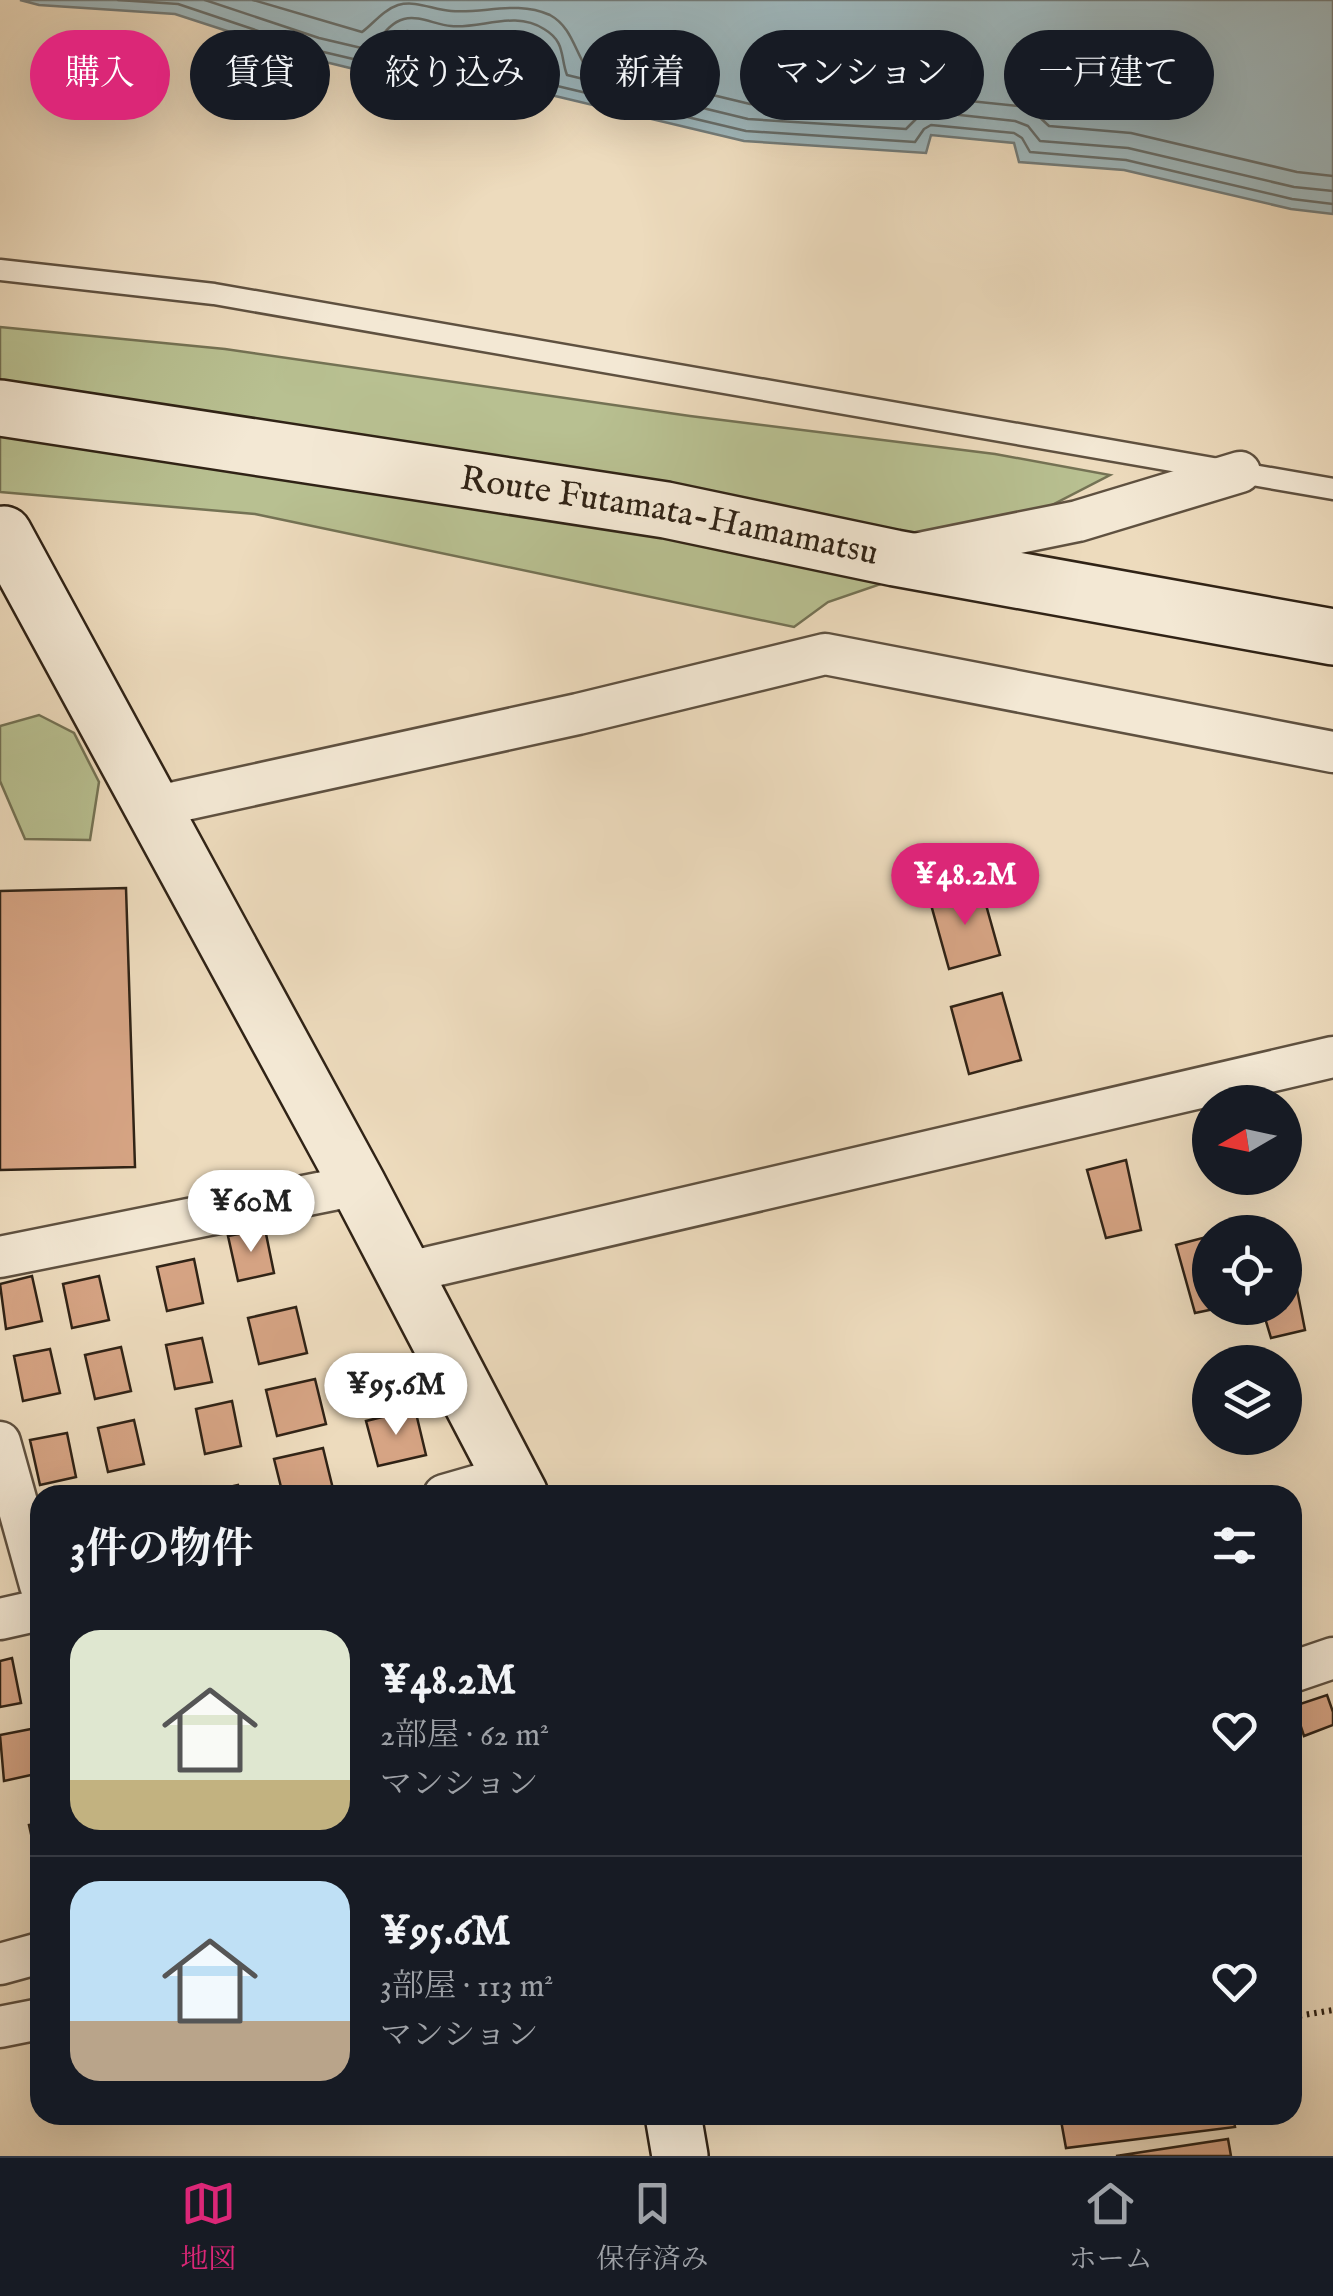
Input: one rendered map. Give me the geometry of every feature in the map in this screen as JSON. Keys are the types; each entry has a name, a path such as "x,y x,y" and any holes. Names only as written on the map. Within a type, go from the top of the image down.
{"main road":[{"name":"Route Futamata-Hamamatsu","path":"0,408 666,510 895,558 1333,637"},
{"path":"4,534 358,1185 514,1485"},
{"path":"675,2125 680,2156"}],"street":[{"path":"895,558 1078,521 1240,472"},
{"path":"153,807 578,714 825,654 1333,752"},
{"path":"404,1272 1333,1057"},
{"path":"0,1257 358,1185"},
{"path":"0,1442 30,1549"},
{"path":"0,1619 30,1612"},
{"path":"1302,1669 1333,1658"},
{"path":"0,1964 30,1956"},
{"path":"0,2027 30,2021"}],"lane":[{"path":"0,270 214,294 1333,489"}],"path":[{"path":"1302,2015 1333,2010"}],"green space":[{"path":"0,327 225,349 690,416 995,454 1110,475 936,565 828,602 794,627 255,514 0,492"},
{"path":"39,715 74,733 99,782 90,840 25,839 0,781 0,726"}],"water":[{"path":"20,0 1333,0 1333,214 1291,209 1124,170 1019,162 1014,143 931,135 926,153 744,141 656,120 720,120 720,30 580,30 580,102 560,97 560,30 350,30 350,68 330,63 330,30 224,30 175,14 39,5"}],"building":[{"path":"981,887 1000,955 949,969 930,901"},
{"path":"126,888 135,1167 0,1170 0,891"},
{"path":"1002,993 1021,1060 969,1074 951,1007"},
{"path":"1126,1160 1141,1230 1106,1238 1087,1170"},
{"path":"265,1229 274,1273 238,1281 228,1236"},
{"path":"1192,1241 1192,1302 1176,1245"},
{"path":"194,1259 203,1303 167,1311 157,1267"},
{"path":"32,1276 42,1321 6,1329 0,1284"},
{"path":"99,1276 109,1320 72,1328 63,1284"},
{"path":"296,1307 307,1353 259,1364 248,1318"},
{"path":"1302,1315 1305,1330 1271,1338 1267,1325 1302,1325"},
{"path":"202,1338 212,1382 175,1389 166,1345"},
{"path":"121,1347 131,1391 95,1399 85,1355"},
{"path":"50,1349 60,1393 23,1401 14,1356"},
{"path":"315,1379 326,1424 277,1436 266,1390"},
{"path":"232,1401 241,1446 205,1454 196,1409"},
{"path":"415,1409 426,1455 378,1466 366,1421"},
{"path":"134,1420 144,1464 108,1472 98,1428"},
{"path":"67,1433 76,1477 40,1485 30,1440"},
{"path":"323,1448 332,1485 280,1485 274,1459"},
{"path":"12,1658 21,1703 0,1707 0,1661"},
{"path":"1327,1695 1333,1725 1304,1736 1302,1703"},
{"path":"30,1729 30,1775 4,1781 0,1735"},
{"path":"1062,2125 1235,2127 1066,2148"},
{"path":"1228,2139 1231,2156 1116,2156"}]}
